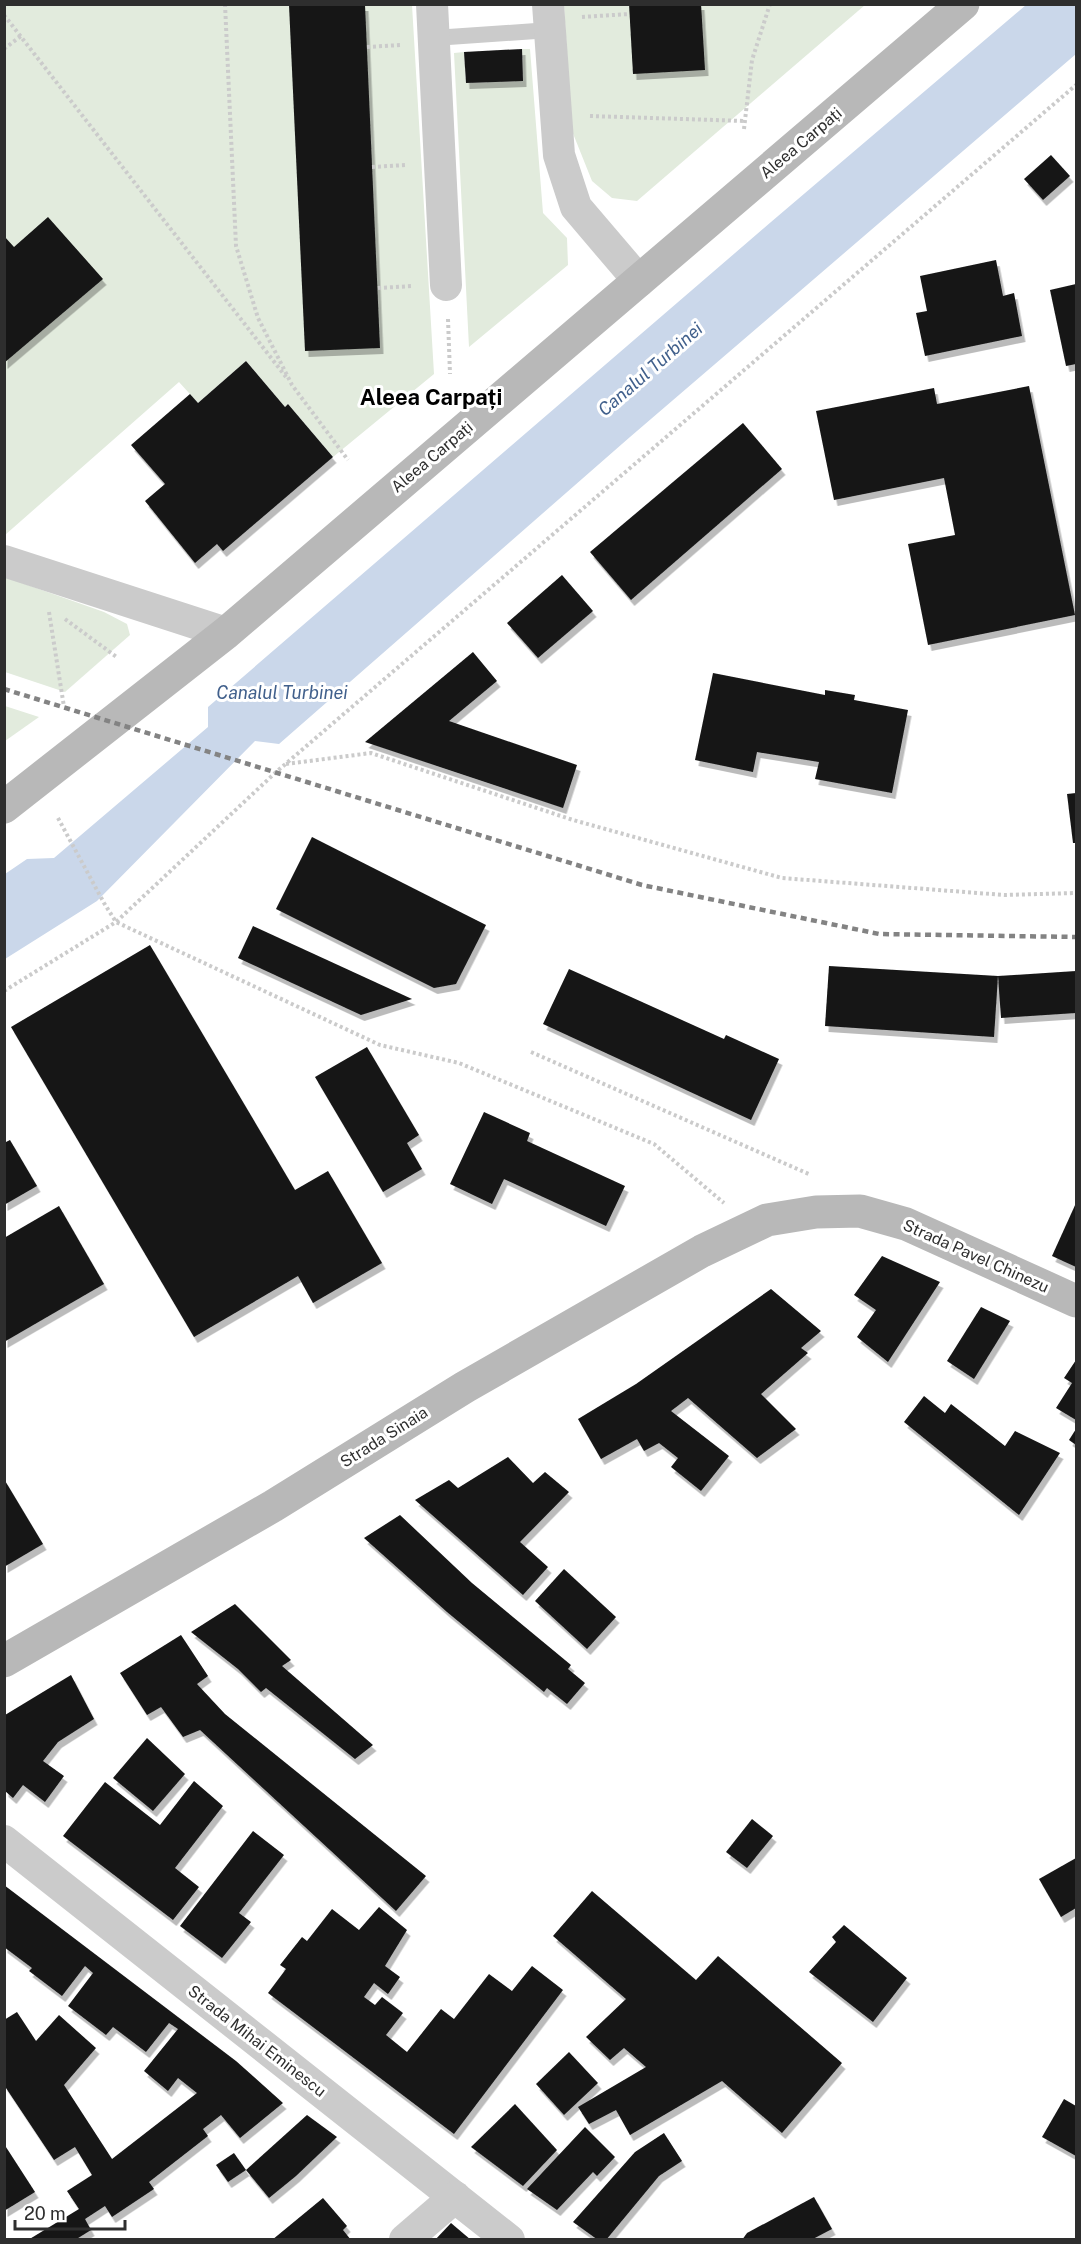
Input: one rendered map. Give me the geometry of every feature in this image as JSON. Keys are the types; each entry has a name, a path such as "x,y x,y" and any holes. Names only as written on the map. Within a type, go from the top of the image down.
{"street":[{"path":"432,4 446,285"},
{"name":"Aleea Carpați","path":"4,807 226,633 963,4"},
{"path":"549,18 559,154 576,207 639,281"},
{"path":"4,561 226,633"},
{"name":"Strada Pavel Chinezu","path":"767,1220 816,1212 860,1211 906,1224 1077,1301"},
{"name":"Strada Sinaia","path":"4,1660 273,1506 465,1387 702,1251 767,1220"},
{"name":"Strada Mihai Eminescu","path":"4,1841 509,2240"},
{"path":"405,2240 455,2197"}],"lane":[{"path":"434,38 549,18"}],"path":[{"path":"225,4 236,246 258,318 292,385"},
{"path":"744,129 752,60 770,4"},
{"path":"549,18 629,14"},
{"path":"4,15 348,460"},
{"path":"4,49 21,36"},
{"path":"4,991 116,922 286,764 1077,85"},
{"path":"556,115 745,121"},
{"path":"446,285 450,374"},
{"path":"64,707 48,606 118,658"},
{"path":"286,764 371,753 573,820 782,878 1004,895 1077,893"},
{"path":"58,818 116,922 380,1045 459,1063 654,1144 728,1207"},
{"path":"531,1052 814,1176"}],"shaded area":[{"path":"4,5 412,5 434,374 333,457 288,404 285,407 246,361 198,403 179,382 5,535"},
{"path":"564,5 865,5 637,201 612,198 592,181 572,131"},
{"path":"522,49 530,49 543,213 567,238 568,265 469,347 454,53 464,52 466,83 523,81"},
{"path":"5,577 104,612 127,624 130,635 65,692 5,672"},
{"path":"5,706 39,717 5,741"}],"water":[{"name":"Canalul Turbinei","path":"1026,5 1076,5 1076,54 630,437 279,744 255,741 97,901 5,959 5,874 27,859 54,858 208,727 208,707"}],"building":[{"path":"629,4 701,4 705,70 633,74"},
{"path":"289,5 365,5 380,348 305,351"},
{"path":"522,49 523,81 466,83 464,52"},
{"path":"1051,155 1070,176 1043,200 1024,179"},
{"path":"48,217 103,279 4,363 4,236 14,247"},
{"path":"996,260 1003,296 1014,293 1022,336 925,356 916,313 927,311 920,276"},
{"path":"1076,284 1076,364 1066,366 1050,290"},
{"path":"246,361 285,407 288,404 333,457 223,551 217,544 195,563 145,501 165,484 131,445 190,394 198,403"},
{"path":"1029,386 1075,615 928,645 908,544 955,535 944,478 834,500 816,411 934,388 937,404"},
{"path":"743,423 782,469 631,600 590,552"},
{"path":"562,575 593,611 538,658 507,623"},
{"path":"473,652 497,681 449,721 577,765 563,808 365,742"},
{"path":"713,673 825,695 825,690 855,695 854,700 908,710 892,793 815,779 819,762 757,752 753,772 695,760"},
{"path":"1076,793 1076,843 1073,843 1067,794"},
{"path":"312,837 486,925 456,984 434,988 276,909"},
{"path":"253,926 412,999 361,1015 238,958"},
{"path":"150,945 295,1190 328,1171 382,1263 313,1303 298,1276 194,1337 11,1027"},
{"path":"829,966 998,976 994,1037 825,1026"},
{"path":"569,969 724,1039 726,1035 779,1059 751,1120 543,1024"},
{"path":"1076,971 1076,1013 1001,1018 998,976"},
{"path":"367,1047 419,1135 407,1143 422,1169 383,1192 315,1077"},
{"path":"484,1112 530,1133 527,1141 625,1186 606,1226 504,1179 492,1204 450,1184"},
{"path":"10,1140 37,1186 4,1205 4,1143"},
{"path":"1076,1203 1076,1267 1052,1256"},
{"path":"59,1206 104,1284 4,1342 4,1238"},
{"path":"882,1256 940,1282 888,1362 857,1337 876,1310 854,1295"},
{"path":"771,1289 821,1331 801,1348 808,1353 761,1394 796,1429 757,1458 688,1398 671,1411 729,1456 701,1491 671,1467 678,1458 659,1443 644,1451 637,1439 601,1459 578,1419 636,1384"},
{"path":"981,1307 1010,1321 974,1379 947,1361"},
{"path":"1076,1360 1076,1420 1056,1408 1072,1383 1064,1378"},
{"path":"924,1396 945,1413 951,1404 1005,1446 1015,1431 1060,1453 1019,1515 904,1422"},
{"path":"1076,1429 1076,1445 1069,1440"},
{"path":"508,1457 533,1483 545,1472 569,1492 520,1542 548,1567 523,1595 415,1500 449,1480 458,1488"},
{"path":"4,1479 43,1544 4,1567"},
{"path":"400,1515 472,1583 571,1665 568,1669 585,1683 567,1704 547,1688 544,1692 447,1612 364,1538"},
{"path":"564,1569 616,1617 587,1649 535,1601"},
{"path":"235,1604 291,1660 282,1666 373,1745 355,1759 266,1688 261,1692 238,1669 191,1632"},
{"path":"181,1635 208,1676 197,1684 225,1714 426,1876 396,1911 200,1730 183,1737 161,1707 147,1715 120,1673"},
{"path":"71,1675 94,1719 58,1742 43,1761 64,1776 45,1802 23,1785 13,1798 5,1791 5,1715"},
{"path":"147,1738 185,1774 153,1811 113,1778"},
{"path":"194,1781 223,1806 175,1868 199,1887 173,1920 63,1836 105,1782 160,1825"},
{"path":"752,1819 773,1836 747,1868 726,1852"},
{"path":"253,1831 284,1855 239,1913 251,1922 222,1958 180,1926"},
{"path":"1076,1858 1076,1908 1061,1917 1039,1879"},
{"path":"4,1885 236,2061 283,2103 240,2138 221,2115 203,2129 208,2136 149,2182 154,2189 112,2217 105,2206 85,2219 91,2230 75,2240 28,2240 79,2209 67,2191 92,2175 75,2147 54,2160 4,2085 4,2020 17,2012 36,2041 59,2015 96,2048 64,2085 112,2159 197,2093 178,2078 168,2091 144,2071 178,2029 169,2023 146,2052 113,2027 106,2035 68,2006 93,1973 85,1966 62,1996 29,1971 32,1968 4,1947"},
{"path":"592,1891 696,1980 718,1956 842,2063 782,2133 722,2081 630,2135 616,2110 589,2124 578,2107 646,2067 624,2048 610,2060 586,2037 626,1999 553,1936"},
{"path":"379,1907 407,1930 385,1966 400,1977 388,1994 374,1983 364,1997 375,2005 382,1997 403,2013 386,2035 407,2052 441,2009 454,2019 489,1974 512,1991 532,1966 563,1990 454,2134 268,1993 286,1969 280,1965 302,1937 307,1941 332,1909 359,1930"},
{"path":"844,1925 907,1978 873,2022 809,1972 836,1942 832,1937"},
{"path":"569,2052 598,2083 564,2115 536,2084"},
{"path":"1064,2099 1076,2106 1076,2156 1042,2137"},
{"path":"515,2104 557,2150 523,2186 471,2147"},
{"path":"307,2115 337,2137 269,2198 246,2170"},
{"path":"585,2127 615,2157 597,2176 593,2172 557,2210 527,2189"},
{"path":"664,2133 682,2161 659,2176 606,2240 598,2240 573,2222 635,2152"},
{"path":"4,2144 35,2192 4,2211"},
{"path":"234,2153 246,2170 228,2182 216,2165"},
{"path":"814,2197 832,2229 811,2240 742,2240 747,2233"},
{"path":"323,2198 347,2226 343,2230 351,2240 272,2240"},
{"path":"451,2223 471,2240 435,2240"}],"railway":[{"path":"4,689 642,885 879,934 1076,937"}],"district":[{"name":"Aleea Carpați","path":"431,397"}]}
